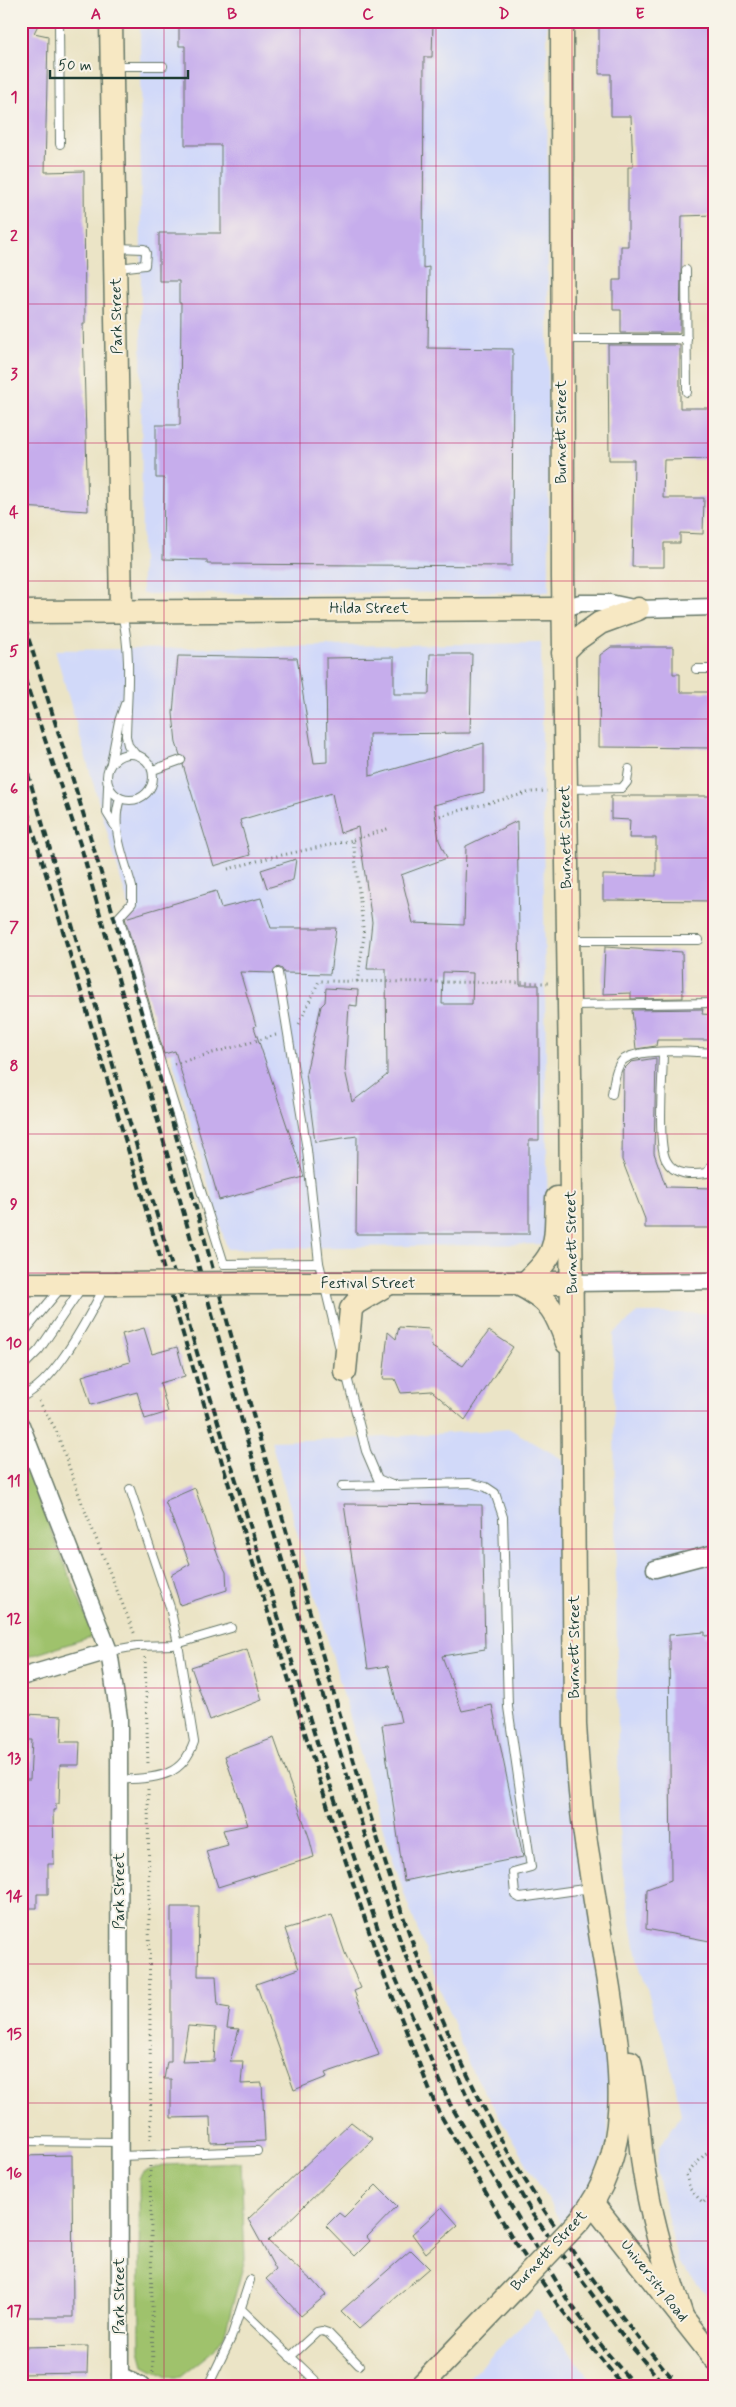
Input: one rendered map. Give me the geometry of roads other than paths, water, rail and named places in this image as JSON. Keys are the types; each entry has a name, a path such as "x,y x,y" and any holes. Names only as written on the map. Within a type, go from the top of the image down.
{"street":[{"name":"Park Street","path":"111,21 121,611"},
{"name":"Burnett Street","path":"421,2386 587,2212 606,2179 619,2125 621,2084 578,1779 575,1726 570,1075 563,653 562,21"},
{"name":"Hilda Street","path":"30,612 563,608 580,603 610,603 638,609 715,607"},
{"path":"563,653 576,640 600,623 638,609"},
{"path":"570,1075 559,1113 555,1242 549,1258 520,1283 539,1294 550,1304 558,1317 572,1358"},
{"name":"Festival Street","path":"21,1284 246,1283 322,1273 389,1284 715,1281"},
{"path":"345,1371 351,1309 356,1303 389,1284"},
{"name":"Park Street","path":"21,1424 109,1651 119,1718 120,2380 141,2386"},
{"path":"655,1569 715,1553"},
{"path":"21,1677 109,1651"},
{"path":"603,1952 636,2090 644,2170 651,2210 663,2262 682,2316"},
{"name":"University Road","path":"587,2212 682,2316 715,2358"}],"lane":[{"path":"59,21 60,144"},
{"path":"111,66 163,66"},
{"path":"144,249 146,253 145,265 115,258 144,249"},
{"path":"686,270 686,392"},
{"path":"562,339 687,339"},
{"path":"121,611 126,634 129,671 126,700 126,736 128,746 134,754"},
{"path":"696,669 715,668"},
{"path":"116,826 107,813 107,771 111,763 119,721 126,700"},
{"path":"108,787 120,799 129,801 139,799 147,793 152,785 153,770 143,758 134,754 124,754 111,763"},
{"path":"153,770 181,760"},
{"path":"566,789 622,788 627,782 629,770"},
{"path":"120,799 115,814 116,826 132,887 132,903 119,917 162,1067 224,1264 322,1273"},
{"path":"568,940 699,940"},
{"path":"278,973 286,1032 307,1150 322,1273 366,1451 378,1478 392,1485"},
{"path":"569,994 715,1003"},
{"path":"612,1094 616,1071 621,1062 637,1054 663,1052 715,1053"},
{"path":"663,1052 662,1144 666,1160 676,1171 691,1176 707,1173 715,1160"},
{"path":"21,1336 92,1284"},
{"path":"21,1368 39,1350 92,1284"},
{"path":"21,1397 39,1388 52,1373 92,1284"},
{"path":"342,1486 470,1483 486,1487 495,1493 503,1517 508,1707 531,1867 513,1872 515,1895 520,1898 593,1888"},
{"path":"119,1780 165,1774 178,1769 188,1757 194,1742 170,1607 130,1489"},
{"path":"109,1651 137,1646 178,1644 231,1628"},
{"path":"21,2141 121,2149 257,2151"},
{"path":"208,2386 242,2310 250,2280"},
{"path":"242,2310 321,2386"},
{"path":"290,2356 317,2332 322,2331 328,2333 359,2366"}],"railway":[{"path":"21,616 86,822 116,925 261,1443 344,1728 387,1869 419,1961 437,2007 478,2096 521,2173 545,2211 596,2283 679,2386"},
{"path":"21,668 82,850 266,1507 375,1868 412,1974 472,2107 533,2215 626,2340 665,2386"},
{"path":"21,750 205,1380 333,1794 390,1965 450,2104 567,2299 608,2354 635,2386"},
{"path":"21,790 197,1381 330,1814 381,1967 437,2109 513,2239 557,2304 623,2386"}]}
